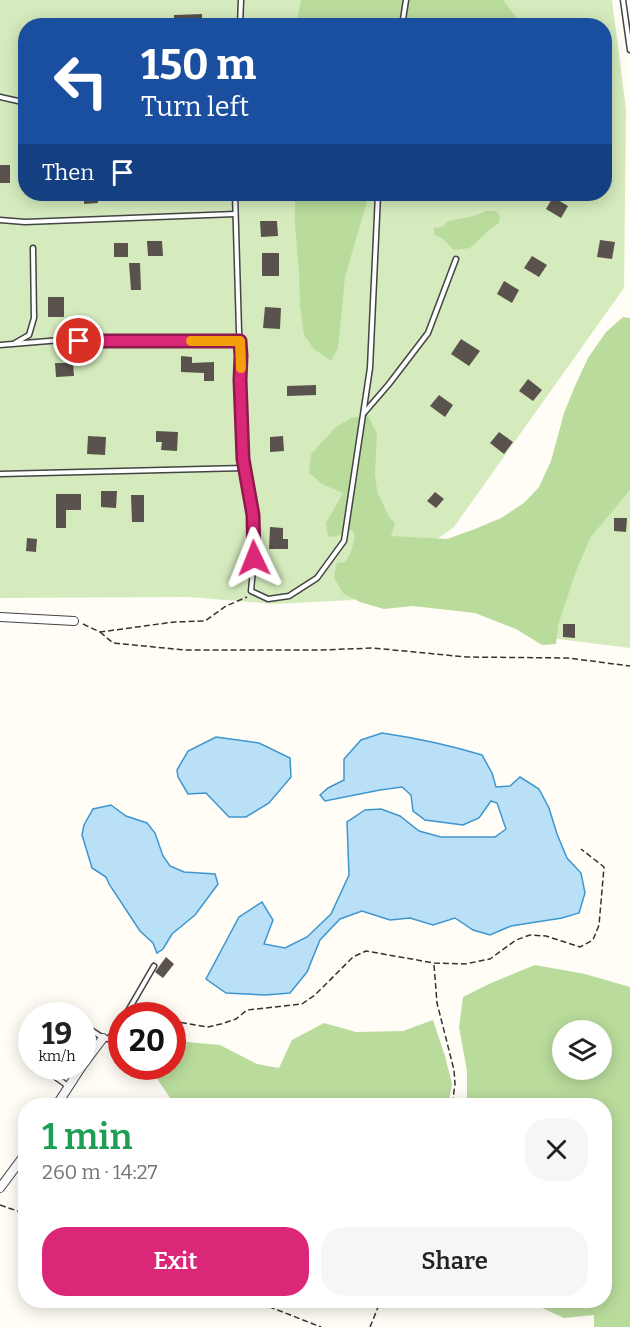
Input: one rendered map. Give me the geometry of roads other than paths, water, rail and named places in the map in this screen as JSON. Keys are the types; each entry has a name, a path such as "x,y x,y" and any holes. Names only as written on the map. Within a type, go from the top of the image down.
{"street":[{"path":"0,617 74,621"},
{"path":"96,1047 103,1038"},
{"path":"61,1098 72,1080"},
{"path":"0,1188 18,1163"}],"lane":[{"path":"240,18 241,0"},
{"path":"403,18 406,0"},
{"path":"623,0 630,50"},
{"path":"0,97 18,101"},
{"path":"235,201 242,437 244,468 253,515 254,558 251,591 267,599 289,596 317,578 344,541 370,368 378,201"},
{"path":"0,220 25,222 235,214"},
{"path":"15,343 29,335 34,318 33,248"},
{"path":"363,413 389,384 428,333 456,259"},
{"path":"0,345 61,340 240,341"},
{"path":"0,474 244,468"},
{"path":"133,1002 154,966"},
{"path":"96,1033 108,1039"},
{"path":"60,1080 68,1086"}],"water":[{"path":"382,733 432,742 482,755 492,773 496,787 510,786 520,777 539,789 549,808 567,858 581,873 585,893 579,913 511,926 490,935 473,930 455,918 433,925 410,918 390,920 362,911 340,919 320,940 307,972 290,993 266,995 226,993 206,979 239,917 262,902 273,920 264,944 285,948 307,937 331,914 349,875 347,822 365,810 381,809 400,816 419,831 441,837 495,837 506,829 497,803 491,801 479,818 463,825 425,820 413,811 411,795 402,787 325,801 320,795 344,780 344,759 361,740"},
{"path":"216,737 259,743 290,758 291,777 269,803 246,817 229,817 206,793 188,794 178,777 177,770 188,751"},
{"path":"111,805 126,816 147,823 155,833 163,856 170,866 184,872 215,874 218,884 195,915 172,934 163,949 157,953 153,943 140,931 106,877 92,868 82,835 84,825 93,809"}]}
